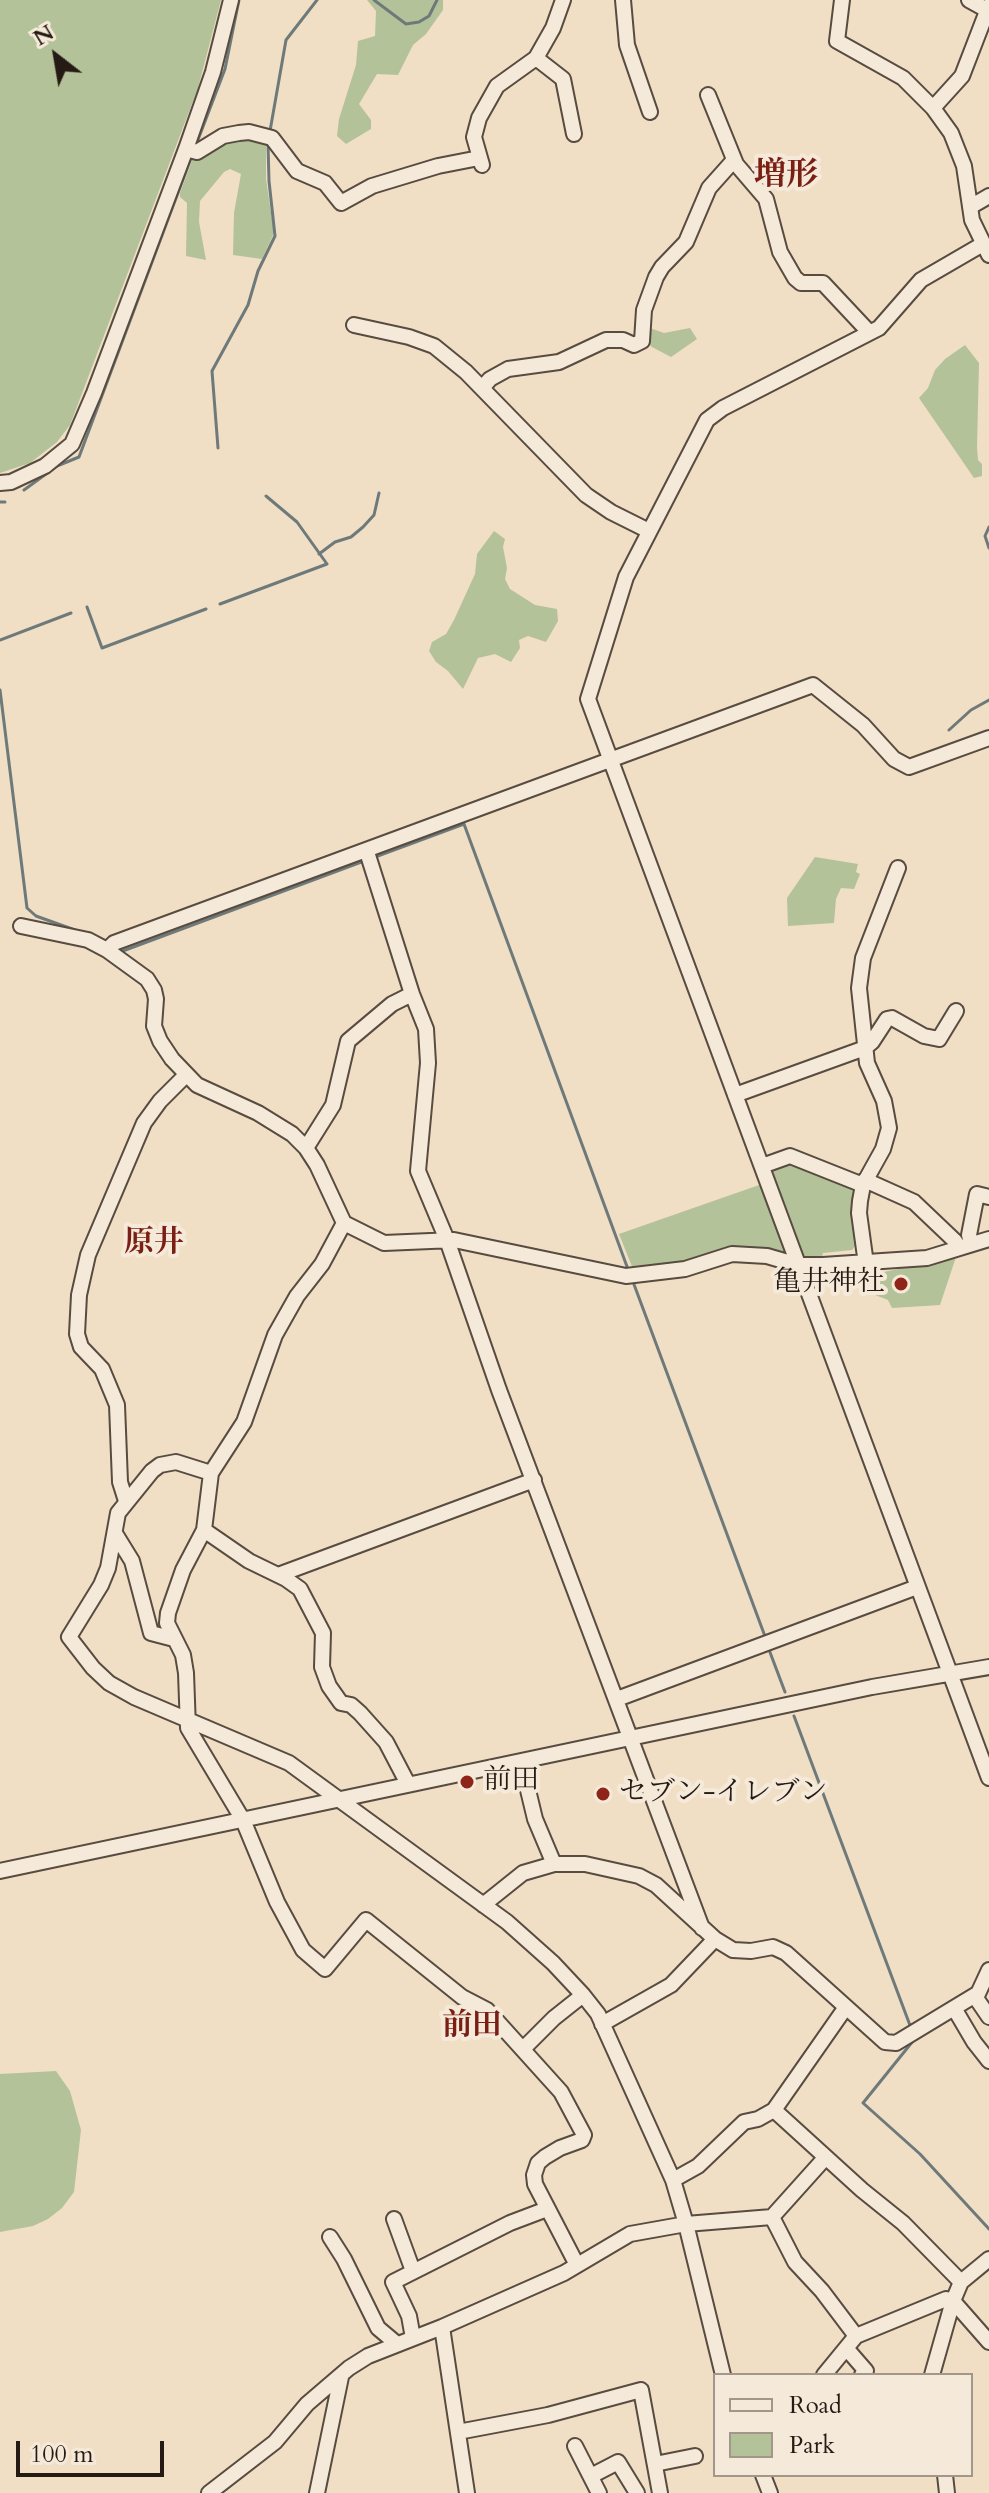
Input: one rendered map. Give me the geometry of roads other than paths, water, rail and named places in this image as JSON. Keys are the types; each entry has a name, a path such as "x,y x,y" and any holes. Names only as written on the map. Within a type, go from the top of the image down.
{"street":[{"path":"8,487 45,466 72,444 186,149 213,72 231,0"},
{"path":"186,149 197,152 223,136 239,133 249,132 272,138 297,171 325,183 341,203 372,186 438,166 480,162 474,144 474,130 485,107 501,82 536,58 553,28 563,0"},
{"path":"842,0 837,41 903,78 933,108 957,145 964,166 972,220 986,250 921,280 879,328 715,413 701,429 626,577 588,699 989,1778"},
{"path":"933,108 962,76 988,9 969,0"},
{"path":"619,1 627,45 650,112"},
{"path":"536,58 563,79 574,134"},
{"path":"708,95 734,160 766,199 780,252 795,278 801,283 823,283 868,331"},
{"path":"482,388 490,379 508,369 559,362 606,340 623,340 634,345 642,341 644,310 656,277 686,242 709,188 734,160"},
{"path":"970,207 989,196"},
{"path":"354,325 434,346 466,372 586,495 649,531"},
{"path":"107,950 114,943 369,857 610,760 813,685 863,725 894,759 909,767 989,738"},
{"path":"369,857 428,1041 418,1171 447,1240 499,1390 702,1928"},
{"path":"866,1264 859,1213 864,1183 883,1149 889,1128 884,1101 869,1071 859,988 860,972 898,868"},
{"path":"21,926 88,940 147,979 156,999 154,1026 160,1041 186,1075 197,1085 292,1134 306,1148 344,1223 384,1243 447,1240 490,1246 598,1272 630,1276 685,1269 732,1254 767,1256 798,1265 866,1264 927,1258 989,1239"},
{"path":"306,1148 333,1105 348,1041 392,1004 412,994"},
{"path":"735,1095 865,1048 883,1023 892,1018 924,1036 939,1039 956,1011"},
{"path":"126,1501 120,1482 117,1405 102,1369 81,1347 77,1334 79,1295 88,1255 144,1123 160,1101 186,1075"},
{"path":"762,1166 790,1156 914,1202 955,1241 965,1245"},
{"path":"965,1245 977,1194 989,1197"},
{"path":"344,1223 322,1264 297,1296 275,1335 244,1422 211,1473 204,1530 183,1570 168,1613 167,1623 183,1655 186,1719 303,1950 325,1969 366,1920 462,1997 487,2010 561,2092 584,2135 582,2140 545,2157 535,2169 535,2184 577,2265"},
{"path":"211,1473 184,1463 160,1465 126,1501 118,1513 116,1535 101,1585 69,1637 109,1683 134,1697 289,1763 529,1940 583,1995 602,2024 673,2180 723,2373"},
{"path":"278,1575 534,1480"},
{"path":"204,1530 249,1561 300,1589 323,1633 322,1667 329,1686 341,1703 351,1705 386,1742 408,1784"},
{"path":"116,1535 132,1561 151,1633 174,1639"},
{"path":"617,1699 917,1587"},
{"path":"0,1871 949,1672 989,1667"},
{"path":"521,1761 535,1819 554,1864"},
{"path":"483,1905 523,1873 554,1864 585,1864 639,1876 656,1885 715,1939 733,1950 773,1947 786,1953 885,2042 896,2043 977,1994"},
{"path":"602,2024 671,1985 715,1939"},
{"path":"989,1970 976,1998 989,2017"},
{"path":"523,2049 583,1995"},
{"path":"673,2180 698,2166 744,2122 758,2119 774,2110 846,2007"},
{"path":"954,2008 989,2061"},
{"path":"774,2110 825,2158 903,2223 961,2282"},
{"path":"209,2493 275,2442 307,2404 368,2356 442,2327 577,2265 630,2234 686,2224 729,2223 772,2217 825,2158"},
{"path":"413,2338 409,2316 393,2282 510,2223 547,2209"},
{"path":"772,2217 795,2262 822,2291 866,2371 864,2373"},
{"path":"394,2219 413,2271"},
{"path":"330,2237 378,2328 397,2344"},
{"path":"933,2373 961,2282 989,2259"},
{"path":"832,2372 851,2342 946,2299 953,2301 989,2342"},
{"path":"442,2327 467,2493"},
{"path":"317,2493 341,2377"},
{"path":"458,2432 548,2415 641,2390 660,2493"},
{"path":"575,2446 599,2493"},
{"path":"655,2464 695,2456"},
{"path":"591,2476 618,2462 637,2493"}],"waterway":[{"path":"196,145 225,69 239,0"},
{"path":"270,131 286,40 317,0"},
{"path":"374,0 406,24 429,16 437,0"},
{"path":"218,448 212,371 248,305 258,271 275,236 268,144"},
{"path":"24,490 57,466 79,457 191,158"},
{"path":"319,554 363,527 374,515 379,493"},
{"path":"220,604 327,564 297,522 266,496"},
{"path":"0,502 5,502"},
{"path":"989,527 985,536 989,548"},
{"path":"87,607 102,648 206,609"},
{"path":"0,640 71,613"},
{"path":"0,690 27,908 36,916 75,930"},
{"path":"949,730 971,710 989,700"},
{"path":"375,857 464,824 629,1272"},
{"path":"120,952 364,861"},
{"path":"632,1279 766,1639"},
{"path":"768,1647 785,1692"},
{"path":"794,1716 911,2028"},
{"path":"913,2041 863,2103 920,2154 989,2229"}],"place":[{"name":"亀井神社","path":"901,1284"},
{"name":"前田","path":"467,1782"},
{"name":"セブン-イレブン","path":"603,1794"}],"district":[{"name":"増形","path":"786,177"},
{"name":"原井","path":"154,1244"},
{"name":"前田","path":"472,2027"}]}
